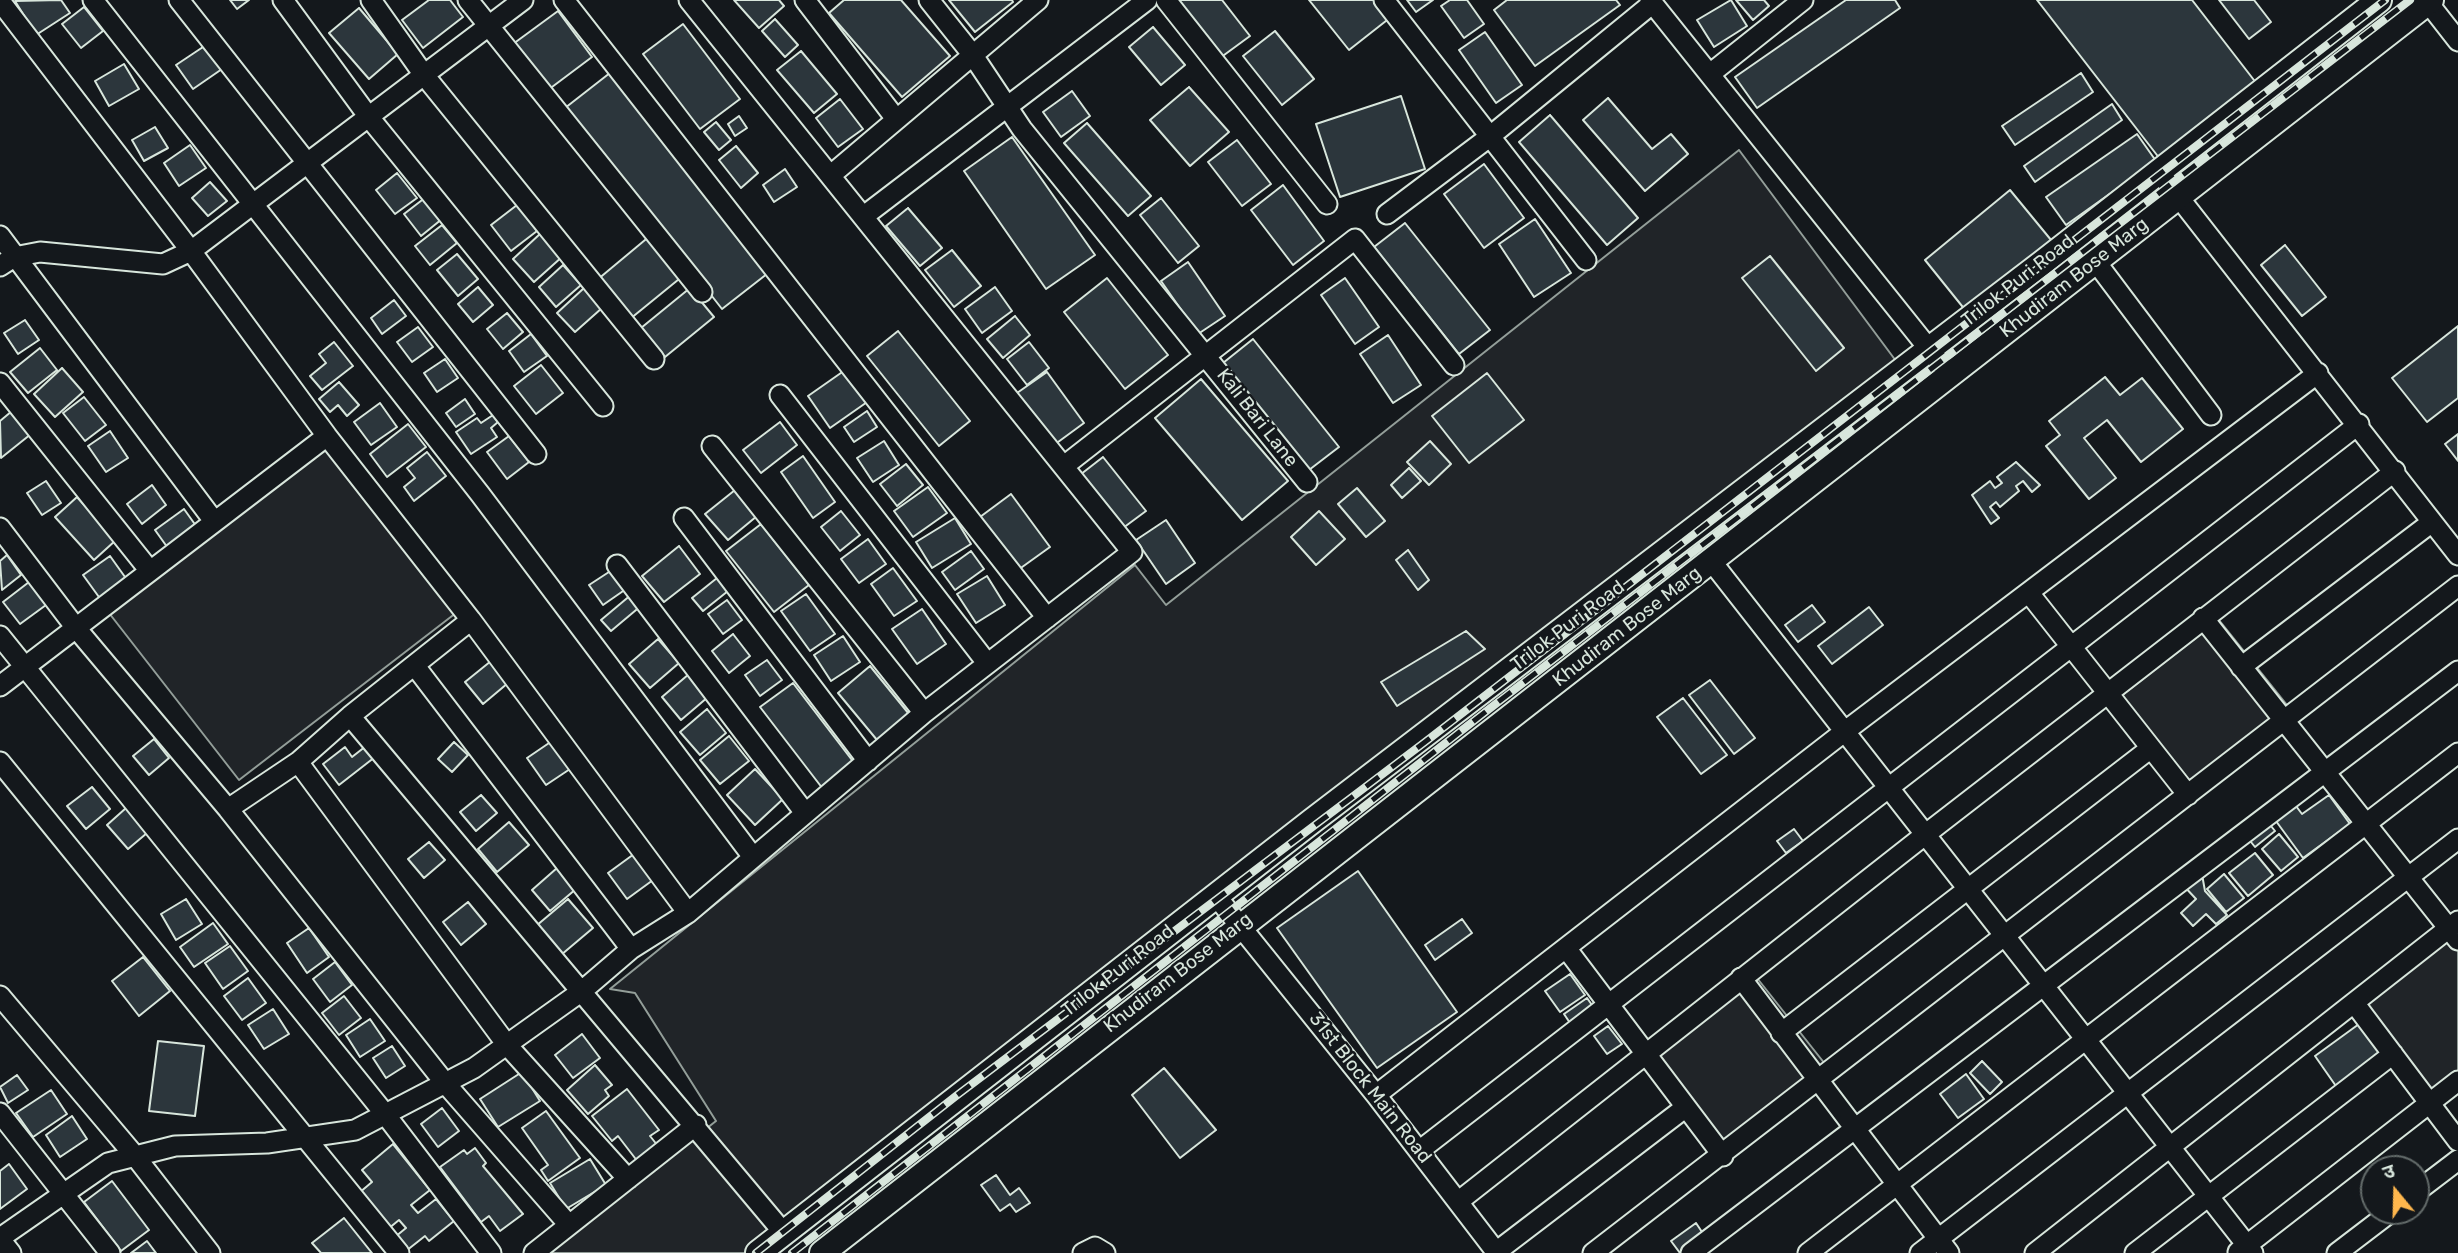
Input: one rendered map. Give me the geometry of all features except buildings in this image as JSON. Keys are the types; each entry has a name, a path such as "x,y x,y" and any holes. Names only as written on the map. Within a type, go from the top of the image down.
{"street":[{"path":"93,0 256,204 480,494 556,600 753,857"},
{"path":"179,0 536,454"},
{"path":"283,0 368,116 603,406"},
{"path":"371,0 424,75 654,359"},
{"path":"468,0 487,28 702,292"},
{"path":"7,262 40,252 163,264 191,251 523,0"},
{"path":"564,0 1046,618"},
{"path":"11,1253 0,1239 108,1163 175,1146 267,1143 355,1130 445,1083 507,1045 582,990 631,949 688,913 924,713 1132,552 689,0"},
{"path":"805,0 896,119"},
{"name":"Kali Bari Lane","path":"929,0 972,54 1007,106 1307,482"},
{"path":"831,174 1038,0"},
{"path":"864,216 1147,0"},
{"path":"1166,0 1327,204"},
{"path":"1384,0 1488,138 1586,260"},
{"path":"1710,74 1803,0"},
{"name":"Trilok Puri Road","path":"758,1253 1216,896 1929,350 2379,0"},
{"path":"0,1 191,251 327,436 471,620 688,913"},
{"path":"2428,1 2458,41"},
{"name":"Khudiram Bose Marg","path":"822,1253 1241,924 1712,562 2428,1"},
{"path":"1387,214 1488,138 1651,2 1949,374"},
{"path":"2159,172 2359,424 2458,555"},
{"path":"0,236 7,262 214,521"},
{"path":"1064,466 1355,239 1454,365"},
{"path":"2096,262 2211,415"},
{"path":"1376,1095 1844,732 2318,373"},
{"path":"0,383 150,571"},
{"path":"780,395 987,663"},
{"path":"1419,1151 2359,424"},
{"path":"0,686 327,436"},
{"path":"712,446 924,713"},
{"path":"1459,1201 1741,978 2395,471"},
{"path":"684,518 868,761"},
{"path":"2241,667 2432,522"},
{"path":"0,528 76,628 229,809 445,1083 569,1225"},
{"path":"1712,562 2129,1093 2246,1250 2458,1081"},
{"path":"617,565 804,813"},
{"path":"1593,1253 1723,1156 2004,935 2458,586"},
{"path":"2029,593 2188,795"},
{"path":"2035,1253 2355,1004 2455,930 2408,877 2203,618"},
{"path":"229,809 298,762 350,716 471,620"},
{"path":"0,636 385,1114 491,1253"},
{"path":"415,666 631,949"},
{"path":"1691,1253 1853,1127 2458,671"},
{"path":"350,716 696,1125 783,1232"},
{"path":"1782,1033 2151,748"},
{"path":"1808,1253 2458,753"},
{"path":"0,762 398,1253"},
{"path":"298,762 507,1045 628,1179"},
{"path":"1920,1253 1944,1246 2129,1093 2458,839"},
{"name":"31st Block Main Road","path":"1216,896 1376,1095 1496,1252"},
{"path":"1566,948 1723,1156"},
{"path":"1741,978 1944,1246"},
{"path":"0,996 135,1156 210,1253"},
{"path":"2355,1004 2458,1140"},
{"path":"2135,1253 2393,1054"},
{"path":"1496,1252 1686,1107"},
{"path":"0,1113 110,1253"},
{"path":"534,1253 696,1125"},
{"path":"2430,1181 2458,1160"},
{"path":"2337,1253 2374,1225"},
{"path":"1083,1253 1094,1247 1105,1253"}],"shaded area":[{"path":"1739,150 1899,365 746,1253 548,1253 716,1121 635,993 610,989 1135,565 1166,605"},
{"path":"335,439 465,606 239,780 109,613"},
{"path":"2219,620 2291,710 2187,790 2117,699"},
{"path":"2458,928 2458,1073 2428,1095 2359,1004"},
{"path":"1757,978 1829,1069 1724,1149 1654,1057"}],"railway":[{"path":"756,1253 956,1096 1425,742 2385,0"},
{"path":"792,1253 1493,706 2410,0"}]}
